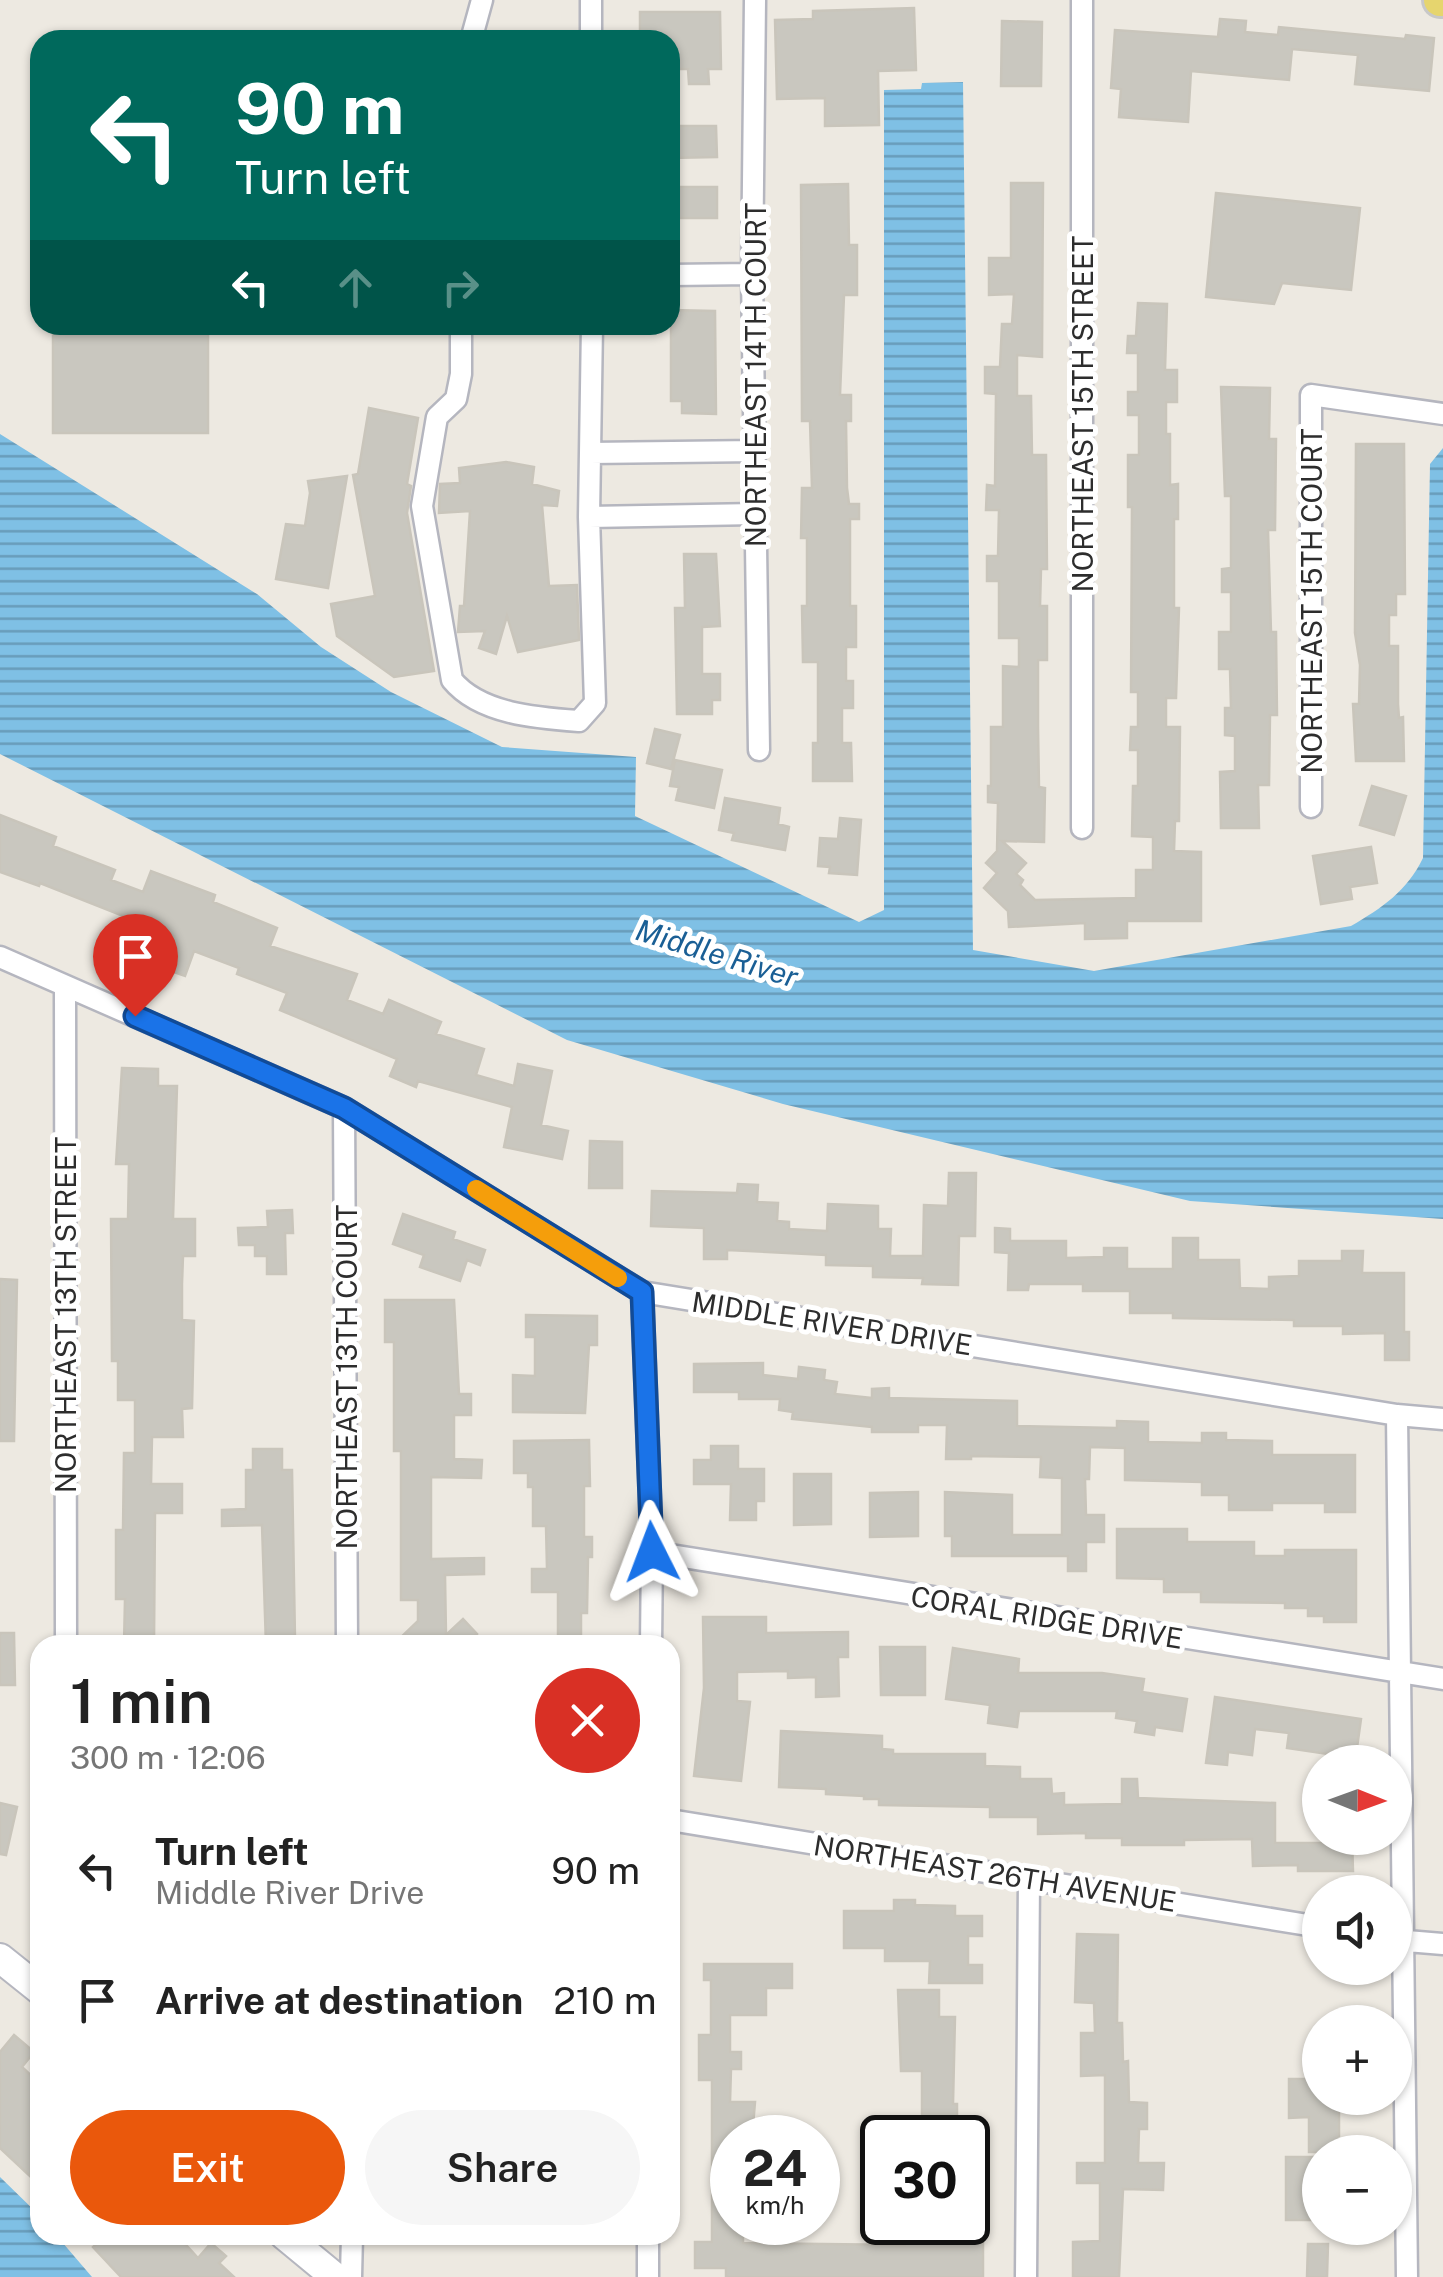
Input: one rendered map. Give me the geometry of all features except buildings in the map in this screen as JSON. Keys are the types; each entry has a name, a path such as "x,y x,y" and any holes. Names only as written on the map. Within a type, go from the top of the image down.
{"street":[{"path":"474,30 482,0"},
{"path":"591,0 591,30"},
{"name":"NORTHEAST 14TH COURT","path":"755,0 752,274 758,750"},
{"name":"NORTHEAST 15TH STREET","path":"1082,0 1082,828"},
{"path":"680,275 752,274"},
{"path":"461,335 461,374 456,398 437,417 422,506 452,680 464,695 532,718 579,720 595,703 589,518 592,335"},
{"name":"NORTHEAST 15TH COURT","path":"1312,807 1312,395 1443,414"},
{"path":"590,452 756,452"},
{"path":"589,518 756,514"},
{"name":"MIDDLE RIVER DRIVE","path":"0,957 344,1108 642,1292 1397,1416 1443,1419"},
{"name":"NORTHEAST 13TH STREET","path":"65,986 66,1635"},
{"name":"NORTHEAST 13TH COURT","path":"344,1108 347,1635"},
{"path":"642,1292 652,1552 651,1635"},
{"path":"1397,1416 1402,1675 1400,1875"},
{"name":"CORAL RIDGE DRIVE","path":"652,1552 1443,1679"},
{"name":"NORTHEAST 26TH AVENUE","path":"680,1822 1302,1925"},
{"path":"1026,2277 1029,1878"},
{"path":"1412,1942 1443,1944"},
{"path":"0,1958 30,1979"},
{"path":"1400,1985 1407,2277"},
{"path":"296,2245 335,2277"},
{"path":"352,2245 352,2277"},
{"path":"648,2245 648,2277"}],"water":[{"name":"Middle River","path":"963,82 973,950 1094,971 1351,926 1401,889 1423,858 1430,464 1443,448 1443,1219 1190,1201 783,1104 567,1040 0,754 0,434 257,594 321,647 391,692 502,747 636,757 635,816 859,922 884,910 884,90 921,89 922,83"},
{"path":"0,2177 30,2206 30,2245 65,2245 92,2277 0,2277"}],"slow traffic":[{"path":"476,1189 618,1278"}],"route":[{"path":"135,1016 344,1108 642,1292 652,1552"}]}
